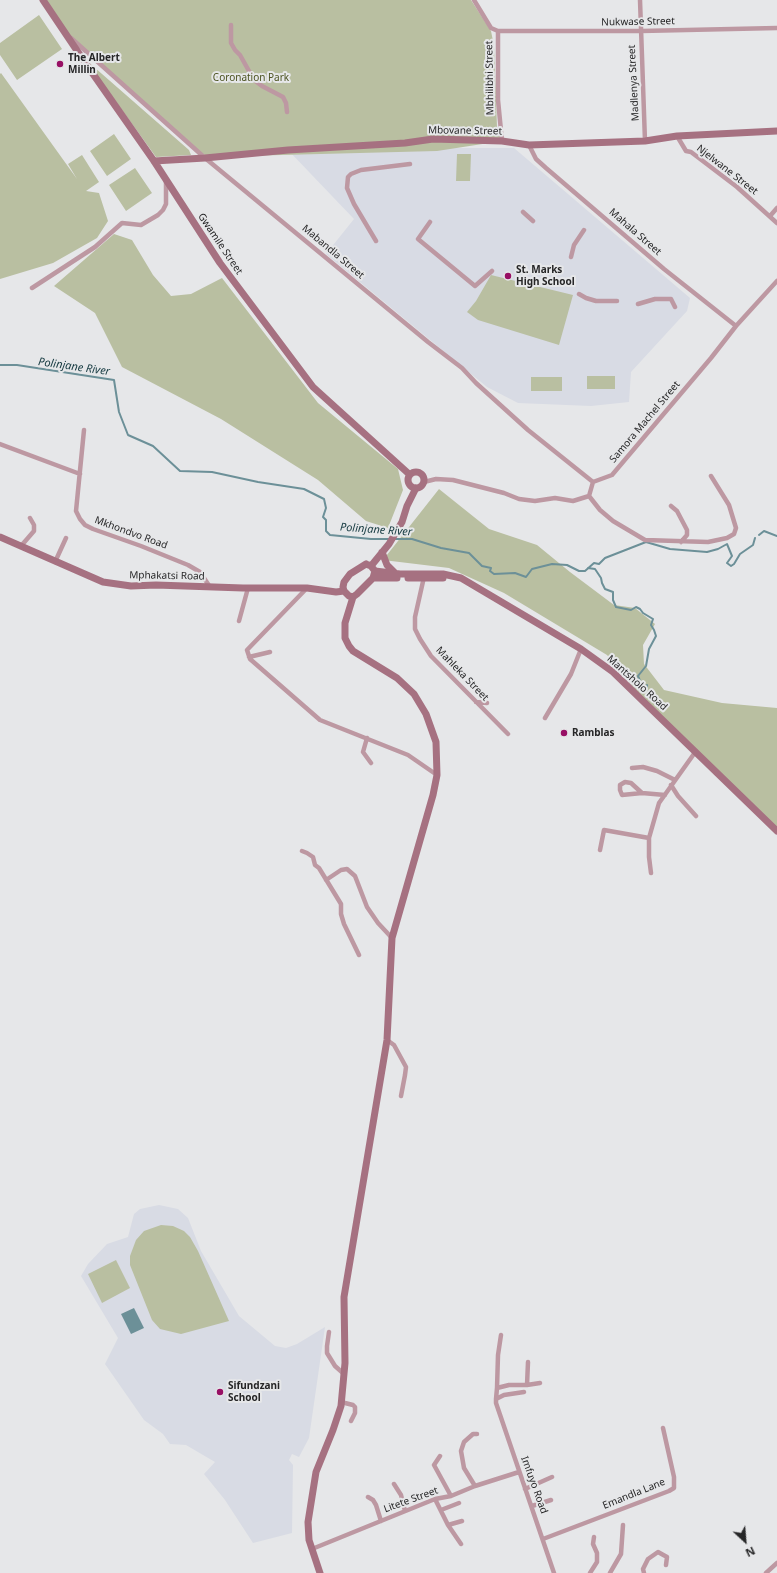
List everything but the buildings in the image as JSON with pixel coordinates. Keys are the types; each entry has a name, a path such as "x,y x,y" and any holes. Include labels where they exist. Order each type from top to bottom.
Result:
{"main road":[{"name":"Gwamile Street","path":"43,0 154,161 220,262 313,387 409,474"},
{"name":"Mbovane Street","path":"154,161 288,150 404,143 433,139 502,141 529,145 645,141 677,136 777,131"},
{"path":"320,1573 309,1540 308,1522 316,1472 333,1430 341,1402 344,1374 344,1297 387,1040 392,938 433,795 437,774 436,742 426,714 414,694 398,678 354,651 349,646 345,638 345,623 353,597 366,587 382,552 391,541 402,522 407,506 416,488 421,486 424,482 424,477 420,472 414,471 409,474 407,482 410,486 416,488"},
{"name":"Mphakatsi Road","path":"0,537 103,582 131,586 156,585 307,588 336,592 344,591"},
{"path":"382,552 387,564 394,574"},
{"path":"353,597 349,596 344,591 343,587 344,582 350,574 366,564 373,572"},
{"name":"Mantsholo Road","path":"373,572 461,578 581,649 613,672 777,831"},
{"name":"Mantsholo Road","path":"373,572 424,576"}],"street":[{"name":"Mbhilibhi Street","path":"474,0 491,28 498,31 498,100 502,141"},
{"name":"Madlenya Street","path":"640,0 645,141"},
{"path":"231,25 231,43 234,50 240,55 254,80 283,97 286,103 287,112"},
{"name":"Nukwase Street","path":"498,31 640,31 777,28"},
{"name":"Mabandla Street","path":"64,32 205,158 428,342 462,368 476,383 528,430 593,482"},
{"name":"Njelwane Street","path":"677,136 686,151 691,152 737,187 770,216"},
{"name":"Mahala Street","path":"529,145 536,159 546,168 664,269 736,326"},
{"path":"376,241 354,204 347,188 348,177 351,174 361,170 410,164"},
{"path":"32,288 95,247 122,223 141,225 158,216 166,204 166,179"},
{"path":"777,208 770,216 777,223"},
{"path":"523,212 533,221"},
{"path":"430,222 418,239 475,286 492,271"},
{"path":"571,256 574,245 584,230"},
{"name":"Samora Machel Street","path":"593,482 612,475 711,358 736,326 777,281"},
{"path":"579,294 586,298 596,300 617,301"},
{"path":"638,304 655,299 672,299 675,307"},
{"name":"Mkhondvo Road","path":"84,430 76,511 80,519 85,525 188,565 200,572 210,587"},
{"path":"0,444 80,474"},
{"path":"589,496 600,510 613,521 645,540 708,542 727,538 734,534 736,528 729,505 711,476"},
{"path":"424,482 436,479 453,480 504,493 519,499 534,501 554,498 573,501 589,496"},
{"path":"589,496 593,482"},
{"path":"671,506 676,510 687,530 687,535 681,542"},
{"path":"21,546 34,530 34,525 30,518"},
{"path":"56,562 66,538"},
{"name":"Mahleka Street","path":"424,576 415,617 415,629 431,656 508,734"},
{"path":"239,621 248,588"},
{"path":"307,588 247,650 249,657 320,720 408,755 437,774"},
{"path":"545,718 571,674 581,649"},
{"path":"249,657 270,652"},
{"path":"476,702 487,703"},
{"path":"367,738 363,752 371,763"},
{"path":"651,873 648,856 649,838 660,803 696,751"},
{"path":"632,768 643,767 675,780"},
{"path":"671,786 681,801 696,816"},
{"path":"642,793 665,795"},
{"path":"600,850 604,830 649,838"},
{"path":"302,851 308,853 312,857 315,865 319,868 341,904 341,914 344,924 359,955"},
{"path":"326,880 341,870 347,869 355,876 367,907 378,923 392,938"},
{"path":"387,1040 394,1044 406,1067 406,1075 401,1096"},
{"path":"329,1332 326,1346 327,1353 335,1366 344,1374"},
{"path":"496,1401 498,1355 501,1335"},
{"path":"527,1385 528,1362"},
{"path":"497,1388 508,1385 540,1383"},
{"path":"496,1401 504,1395 524,1392"},
{"name":"Imfuyo Road","path":"496,1401 554,1573"},
{"path":"341,1402 353,1405 355,1407 355,1413 351,1421"},
{"name":"Emandla Lane","path":"543,1539 674,1488 674,1477 663,1428"},
{"path":"475,1486 464,1468 461,1451 464,1442 473,1434 477,1434"},
{"path":"440,1456 434,1465 451,1496"},
{"name":"Litete Street","path":"312,1549 435,1499 451,1496 475,1486 519,1472"},
{"path":"525,1489 552,1477"},
{"path":"394,1484 399,1492 406,1511"},
{"path":"368,1497 373,1500 376,1505 381,1521"},
{"path":"435,1499 448,1525 461,1544"},
{"path":"532,1506 551,1500"},
{"path":"441,1510 459,1504"},
{"path":"448,1525 462,1521"},
{"path":"610,1573 621,1554 624,1525"},
{"path":"590,1573 597,1562 597,1553 593,1544 594,1537"},
{"path":"644,1573 648,1559 658,1552 667,1557 666,1565"},
{"path":"766,1573 777,1563"}],"shaded area":[{"name":"St. Marks High School","path":"514,148 690,298 687,311 631,372 629,402 591,406 518,403 487,387 326,254 354,219 288,150"},
{"name":"Sifundzani School","path":"159,1205 178,1209 188,1218 201,1251 239,1316 275,1346 286,1348 297,1344 325,1327 309,1438 299,1457 292,1454 289,1460 293,1465 292,1533 253,1543 225,1500 204,1474 215,1462 186,1445 170,1444 163,1434 144,1420 105,1364 118,1338 81,1276 88,1264 107,1244 128,1237 134,1214 140,1209"}],"green space":[{"name":"Coronation Park","path":"43,0 471,0 491,31 494,46 497,127 502,141 437,151 204,157 64,32"},
{"path":"39,15 62,49 17,80 0,55 0,43"},
{"path":"86,60 189,150 191,155 156,157"},
{"path":"1,73 77,179 68,164 82,155 99,182 86,191 99,193 108,221 97,238 53,263 0,279 0,74"},
{"path":"114,134 131,159 107,176 90,151"},
{"path":"457,154 471,154 470,181 456,181"},
{"path":"135,168 152,193 126,211 109,185"},
{"path":"114,234 132,240 153,275 171,296 191,294 222,278 318,403 398,469 403,490 388,528 366,521 318,480 221,419 122,367 95,313 54,286"},
{"path":"491,275 573,295 559,345 478,320 467,312 476,301"},
{"path":"587,376 615,376 615,389 587,389"},
{"path":"531,377 562,377 562,391 531,391"},
{"path":"439,489 489,529 537,545 614,605 635,608 655,624 643,645 644,664 664,690 722,703 777,708 777,831 651,709 607,655 504,593 449,568 383,560"},
{"path":"161,1225 173,1226 184,1231 190,1237 198,1251 229,1321 181,1334 160,1329 152,1320 130,1265 130,1256 136,1240 144,1231"},
{"path":"116,1260 130,1288 102,1303 88,1274"}],"water":[{"path":"134,1308 144,1328 131,1334 121,1314"}],"waterway":[{"name":"Polinjane River","path":"0,365 17,365 114,380 119,412 128,435 153,446 180,471 212,472 258,482 304,489 324,499 326,508 323,517 326,520 326,531 330,535 371,539 390,539"},
{"name":"Polinjane River","path":"759,535 764,531 777,536"},
{"name":"Polinjane River","path":"394,539 412,539 441,548 469,553 482,566 491,568 490,571 494,574 515,573 526,577 532,569 552,564 567,565 579,571 585,571 594,563 599,564 605,558 646,542 670,549 707,552 718,549 727,544 732,556 727,563 731,566 740,554 753,545 755,538"},
{"path":"588,568 595,569 601,578 605,589 613,592 613,600 616,607 631,610 636,607 653,619 651,625 656,636 649,649 646,666 638,676 643,688 647,685 646,688"}],"place":[{"name":"The Albert Millin","path":"60,64"},
{"name":"St. Marks High School","path":"508,276"},
{"name":"Ramblas","path":"564,733"},
{"name":"Sifundzani School","path":"220,1392"}]}
